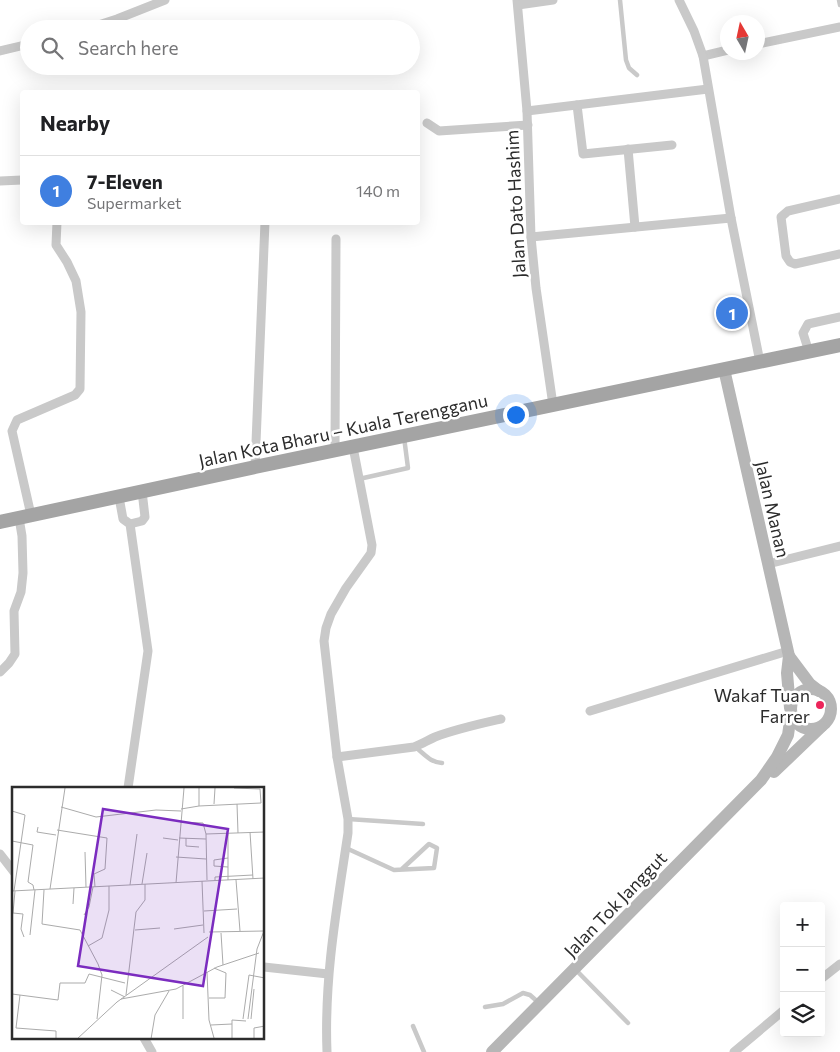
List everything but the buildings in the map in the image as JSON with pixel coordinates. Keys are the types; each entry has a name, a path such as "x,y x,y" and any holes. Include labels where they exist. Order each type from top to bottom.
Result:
{"main road":[{"name":"Jalan Kota Bharu – Kuala Terengganu","path":"0,522 840,345"},
{"name":"Jalan Manan","path":"724,369 789,654 787,673 790,711"},
{"name":"Jalan Manan","path":"789,654 810,684 822,693"},
{"path":"822,693 831,706 831,720 817,729 804,729 798,726 790,711 791,702 800,692 806,689 840,695"},
{"name":"Jalan Tok Janggut","path":"492,1052 761,780 777,757 788,735 790,711"},
{"name":"Jalan Tok Janggut","path":"761,780 775,770 831,720"}],"street":[{"path":"114,20 155,2 165,0"},
{"path":"517,3 553,0"},
{"path":"679,0 694,31 703,56 760,362"},
{"name":"Jalan Dato Hashim","path":"517,3 528,126 531,237 536,288 553,405"},
{"path":"765,42 840,26"},
{"path":"0,51 20,46"},
{"path":"703,56 720,52"},
{"path":"527,111 708,88"},
{"path":"577,104 583,154 672,145"},
{"path":"427,123 439,131 528,126"},
{"path":"628,149 635,227"},
{"path":"0,181 20,180"},
{"path":"840,199 788,212 781,217 786,256 790,262 795,264 840,254"},
{"path":"531,237 732,218"},
{"path":"0,672 15,654 14,611 22,592 23,572 22,536 25,516 12,432 17,420 75,396 80,389 81,312 76,281 56,245 57,225"},
{"path":"254,467 265,225"},
{"path":"336,239 336,450"},
{"path":"808,352 803,333 808,324 840,317"},
{"path":"327,1052 328,974 346,848 348,819 337,757 324,642 331,614 346,588 371,553 372,545 353,447"},
{"path":"130,524 142,521 145,517 142,491"},
{"path":"118,496 123,519 130,524 148,651 128,787"},
{"path":"768,564 840,546"},
{"path":"590,711 789,654"},
{"path":"337,757 414,747 424,744 433,738 501,719"},
{"path":"0,854 12,869"},
{"path":"825,975 840,964"},
{"path":"265,967 328,974"},
{"path":"734,1052 780,1013"},
{"path":"145,1040 152,1052"}],"lane":[{"path":"620,0 626,60 629,68 637,76"},
{"path":"839,0 840,5"},
{"path":"359,479 408,468 404,436"},
{"path":"414,747 428,759 442,763"},
{"path":"348,819 423,824"},
{"path":"346,848 394,870 434,868 437,848 429,844 402,869"},
{"path":"576,969 628,1024"},
{"path":"486,1007 503,1004 523,993 530,994 540,1004"},
{"path":"413,1026 424,1052"}],"place":[{"name":"7-Eleven","path":"732,313"},
{"name":"Wakaf Tuan Farrer","path":"820,705"}]}
